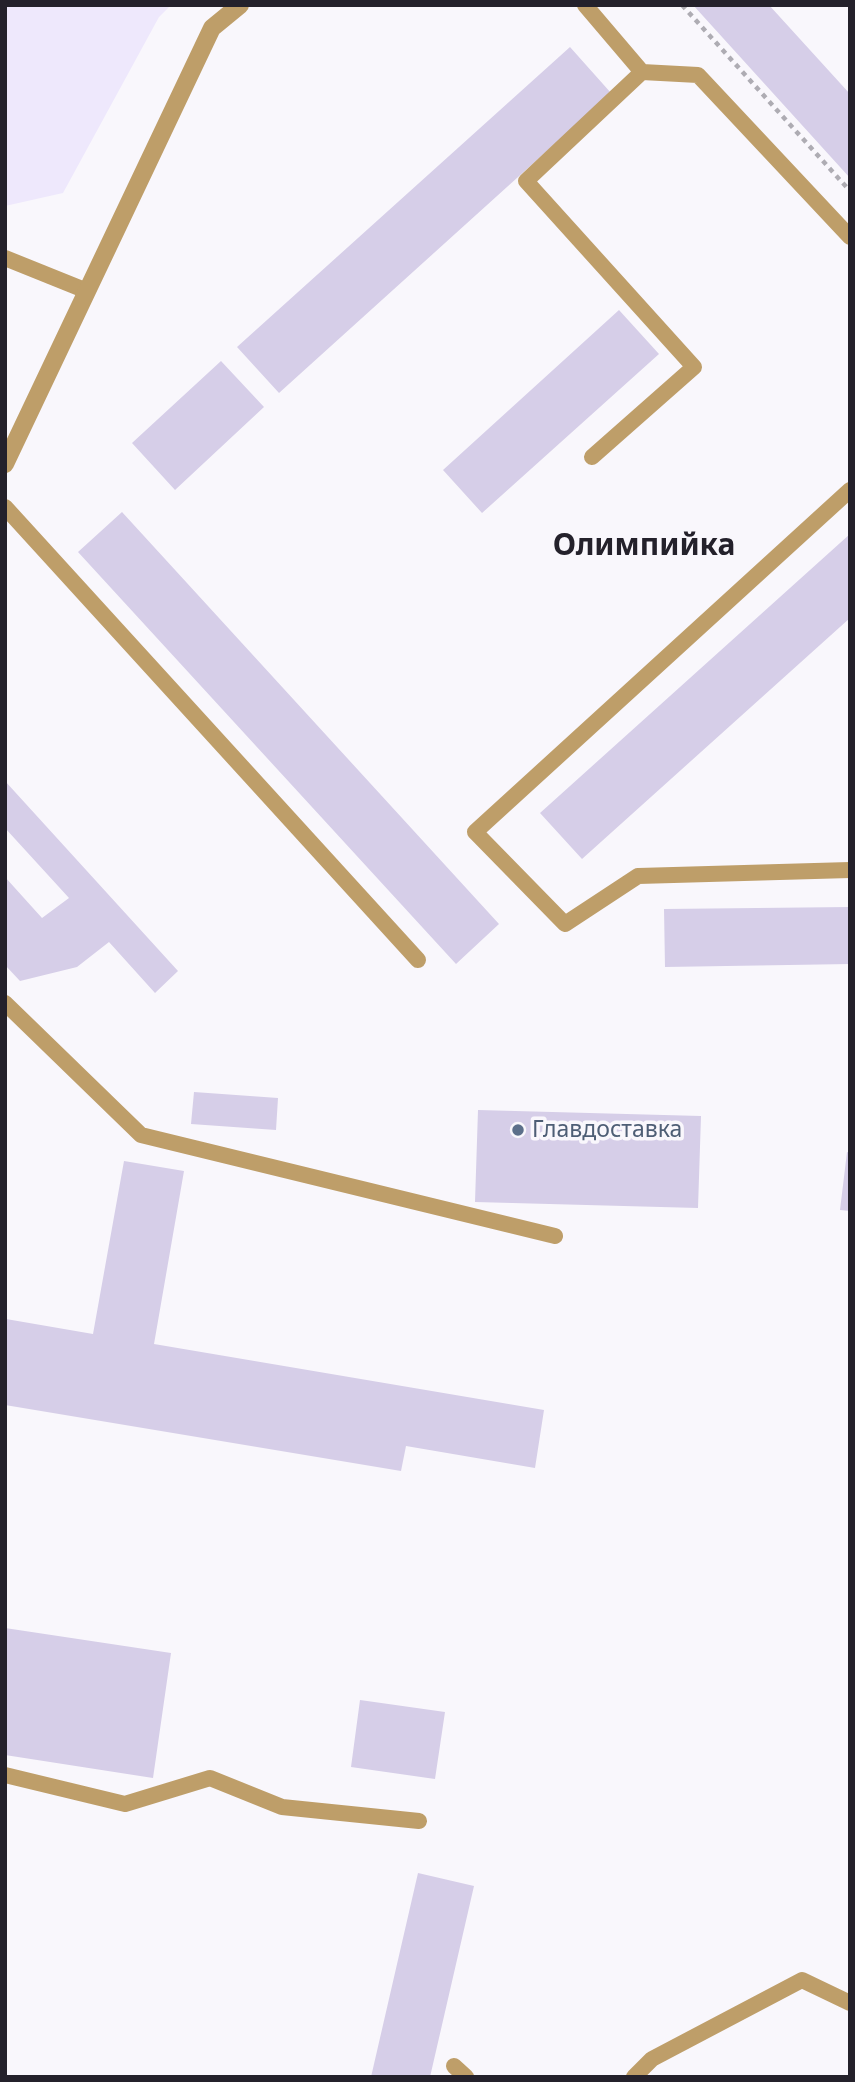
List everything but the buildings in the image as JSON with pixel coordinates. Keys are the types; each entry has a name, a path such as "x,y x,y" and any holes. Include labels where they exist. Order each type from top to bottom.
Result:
{"street":[{"path":"5,464 212,28 240,5"}],"lane":[{"path":"585,5 642,72"},
{"path":"592,457 694,367 526,181 642,72 698,75 850,237"},
{"path":"5,258 87,291"},
{"path":"850,490 475,832 565,924 638,876 850,870"},
{"path":"5,507 418,960"},
{"path":"5,1003 141,1135 555,1236"},
{"path":"5,1775 125,1804 209,1778 282,1807 419,1821"},
{"path":"634,2077 652,2059 802,1980 850,2003"}],"path":[{"path":"682,5 850,191"}],"shaded area":[{"path":"5,5 171,5 159,17 63,193 5,206"}],"place":[{"name":"Главдоставка","path":"518,1130"}],"district":[{"name":"Олимпийка","path":"644,546"}]}
